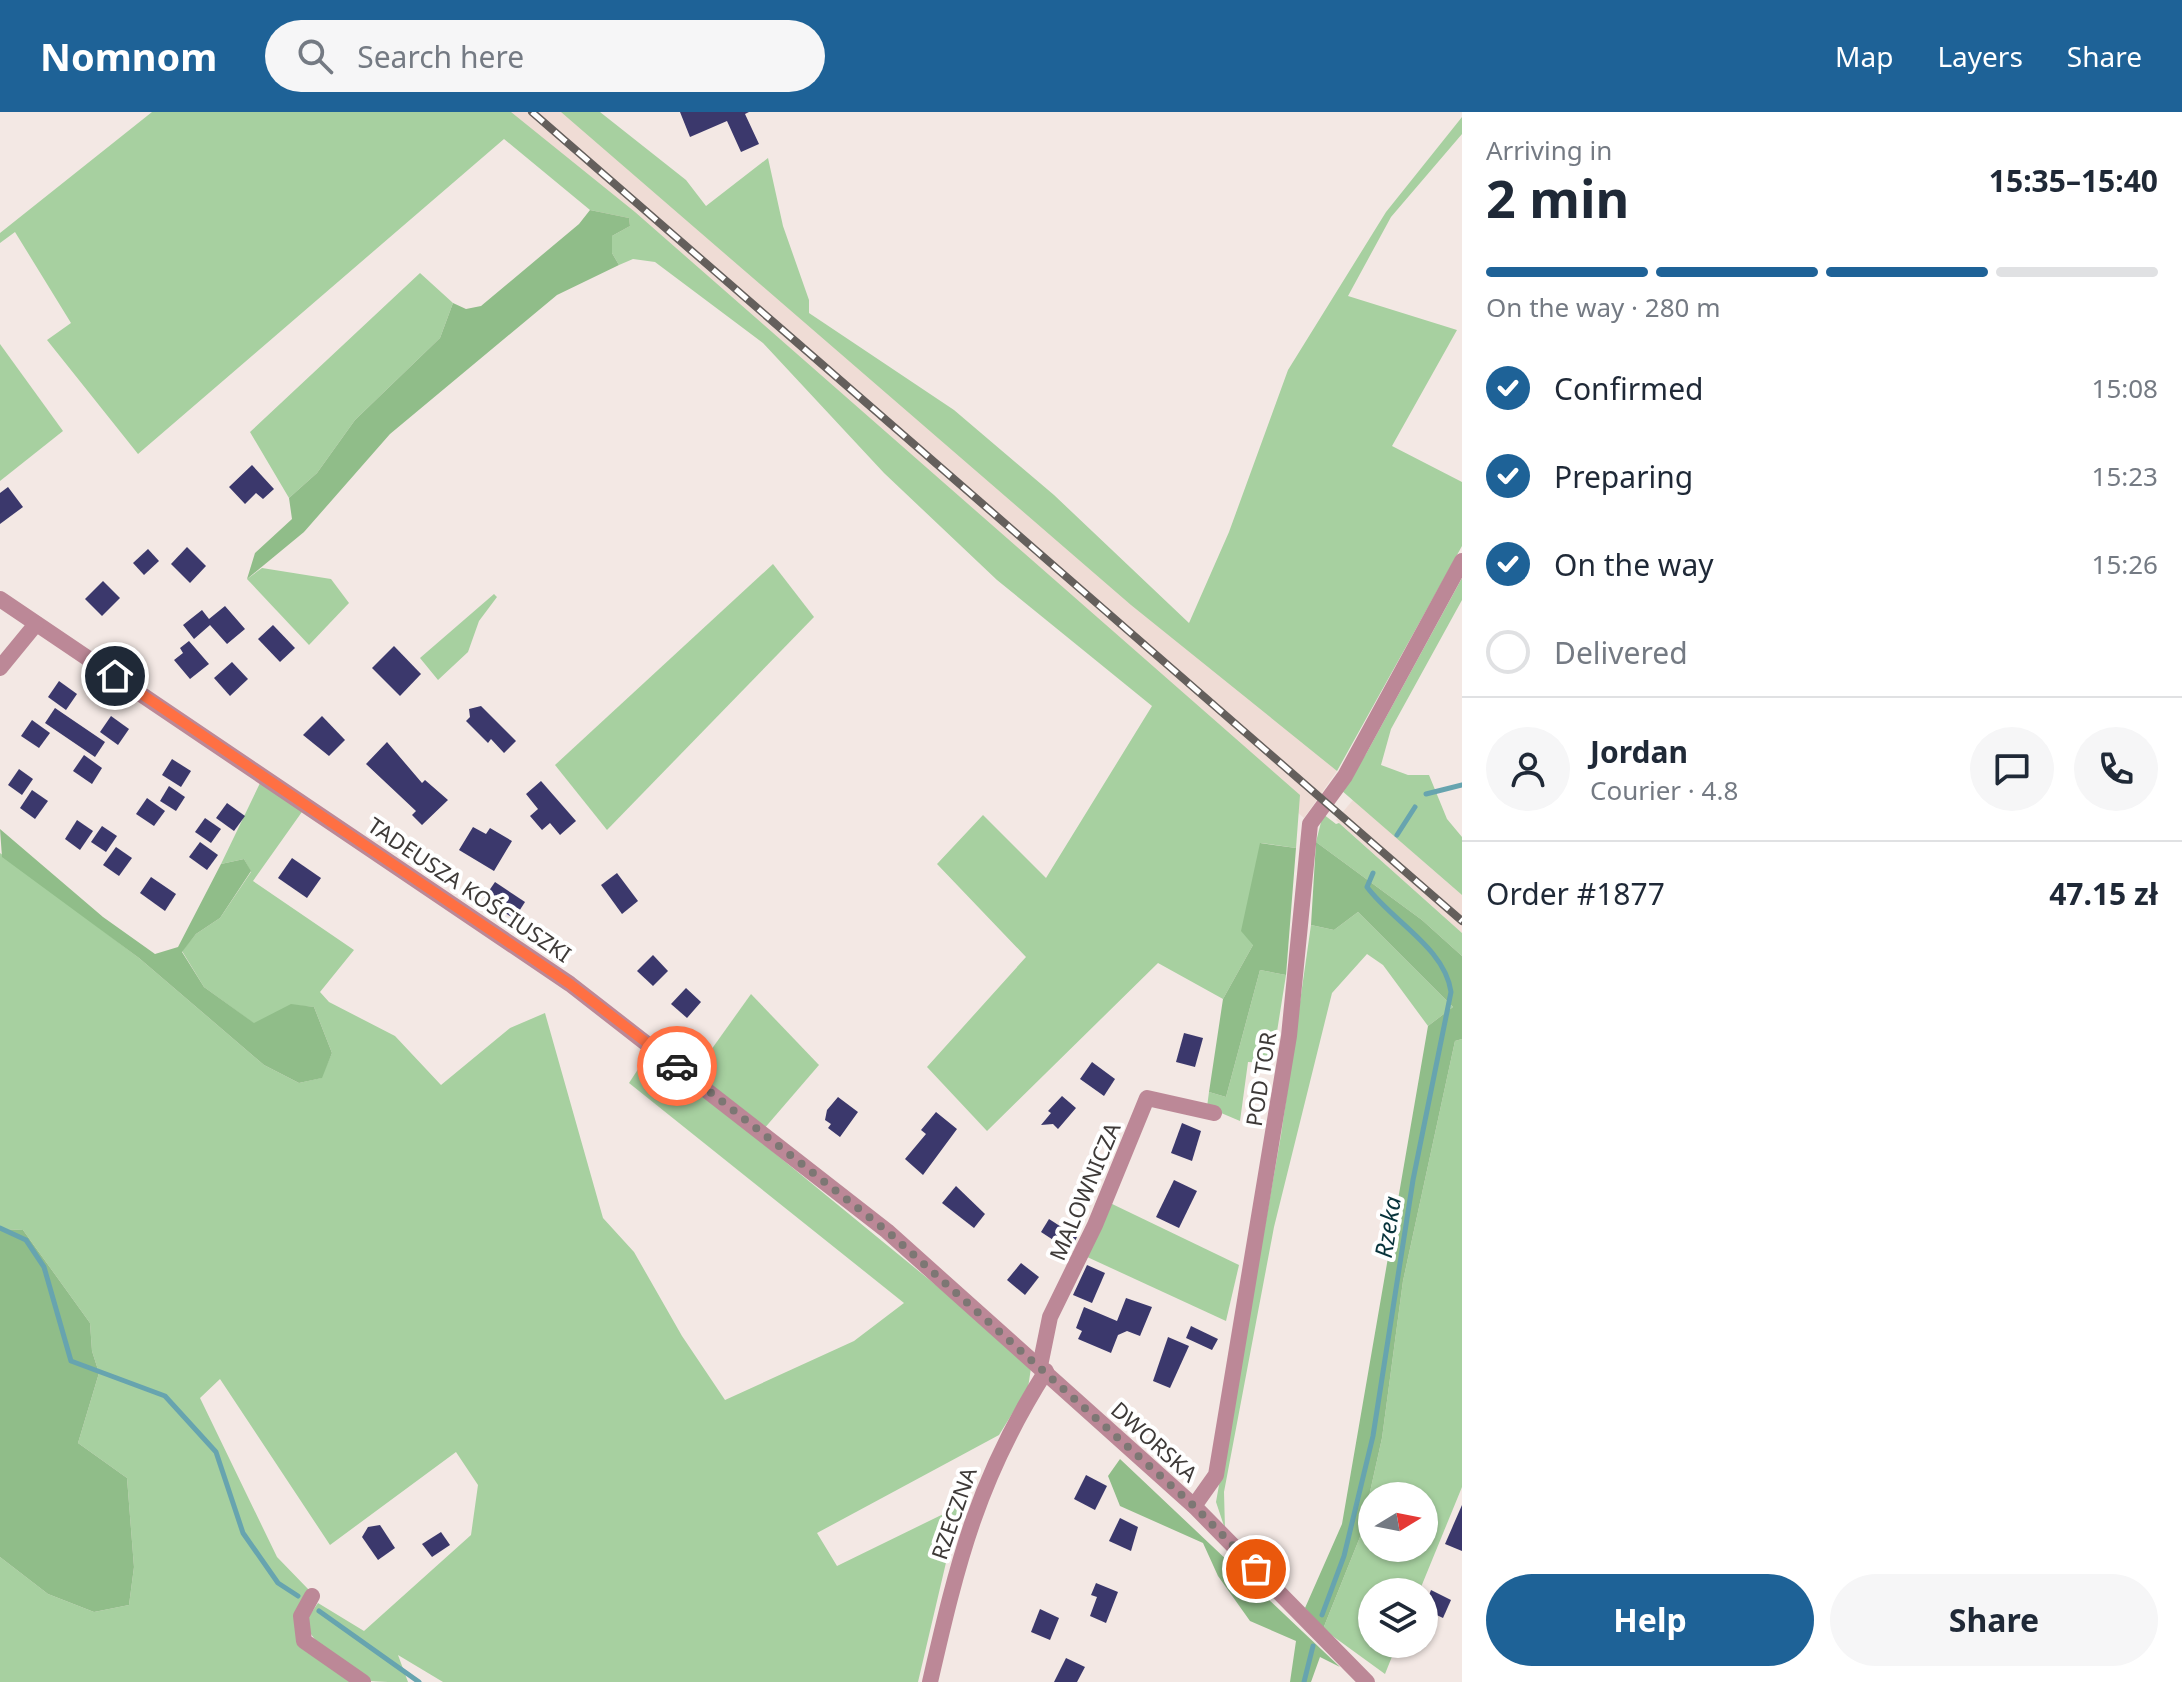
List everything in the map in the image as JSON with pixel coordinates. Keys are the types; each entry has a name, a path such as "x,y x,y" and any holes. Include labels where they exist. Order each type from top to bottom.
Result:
{"street":[{"name":"POD TOR","path":"1194,1506 1216,1475 1289,1036 1310,824 1345,776 1462,561"},
{"name":"TADEUSZA KOŚCIUSZKI","path":"0,599 570,984 887,1231 1043,1368"},
{"path":"0,668 36,624"},
{"name":"MALOWNICZA","path":"1043,1368 1050,1317 1095,1225 1147,1098 1214,1113"},
{"name":"DWORSKA","path":"1043,1368 1194,1506 1367,1682"},
{"name":"RZECZNA","path":"930,1682 958,1560 984,1482 1043,1368"},
{"path":"312,1596 301,1616 304,1641 363,1682"}],"shaded area":[{"path":"472,112 581,112 675,200 1337,771 1304,818 763,343"},
{"path":"1353,800 1462,895 1462,933 1336,820"}],"green space":[{"path":"152,112 511,112 635,212 1300,795 1296,848 1261,843 1253,945 1223,999 1158,963 987,1131 927,1067 1026,957 937,864 983,815 1046,878 1152,706 997,580 884,473 763,343 655,262 633,259 619,265 612,253 612,236 630,226 629,218 590,210 504,139 138,454 47,340 71,323 15,232 0,243 0,233"},
{"path":"561,112 600,112 686,180 706,206 768,158 783,226 809,300 809,313 954,410 1054,495 1189,623 1229,532 1288,370 1386,212 1462,117 1462,134 1391,217 1348,296 1457,330 1392,446 1462,482 1462,546 1337,771 1131,605"},
{"path":"590,210 629,218 630,226 612,236 612,253 619,265 557,295 390,434 304,532 247,579 255,553 292,519 289,498 317,473 355,420 440,338 453,303 466,309 481,306 579,224"},
{"path":"420,273 453,303 440,338 355,420 317,473 289,498 250,432"},
{"path":"0,344 63,431 0,481"},
{"path":"773,564 814,617 607,830 555,765"},
{"path":"262,568 331,579 349,603 309,645 247,579"},
{"path":"1462,578 1462,600 1391,729 1381,765 1408,775 1429,775 1447,819 1462,837 1462,895 1341,790 1366,754"},
{"path":"494,594 497,597 479,621 468,652 438,680 420,658"},
{"path":"261,781 304,809 253,881 354,950 320,992 329,1002 395,1036 441,1085 510,1028 545,1013 603,1218 634,1252 682,1336 725,1400 854,1341 904,1303 629,1083 650,1051 1020,1354 1031,1368 1028,1388 999,1435 817,1533 837,1566 970,1501 948,1554 918,1682 443,1682 398,1655 408,1682 369,1681 331,1656 305,1622 318,1603 364,1631 471,1535 478,1485 456,1452 330,1545 220,1379 200,1398 277,1557 309,1590 295,1621 298,1641 355,1682 0,1682 0,1557 48,1594 94,1612 129,1605 134,1567 127,1478 78,1443 99,1373 92,1351 90,1323 23,1230 0,1229 0,853 139,958 264,1065 299,1083 321,1078 332,1053 314,1007 291,1005 256,1025 204,987 182,951 196,934 220,918 251,872 244,859 221,864"},
{"path":"1323,814 1339,823 1462,933 1462,956 1422,920 1316,842"},
{"path":"0,829 103,917 155,954 178,947 221,864 244,859 251,871 220,918 196,934 182,952 204,987 254,1023 291,1004 314,1007 332,1053 322,1078 299,1083 264,1065 139,958 2,857"},
{"path":"1316,842 1422,920 1462,956 1462,1039 1455,1041 1403,1281 1382,1438 1372,1482 1358,1482 1358,1542 1323,1629 1305,1608 1342,1524 1428,1026 1453,1007 1358,912 1334,930 1311,925"},
{"path":"1260,843 1296,848 1286,975 1260,970 1226,1097 1209,1092 1223,999 1253,945 1241,931"},
{"path":"1358,912 1453,1007 1428,1026 1383,965 1367,954 1332,993 1274,1227 1224,1492 1225,1529 1216,1502 1281,1135 1311,925 1334,930"},
{"path":"1260,970 1286,975 1272,1063 1248,1062 1240,1121 1207,1107 1209,1092 1226,1097"},
{"path":"751,994 819,1065 763,1130 691,1078"},
{"path":"1462,1039 1462,1487 1438,1546 1438,1482 1372,1482 1382,1438 1403,1281 1455,1041"},
{"path":"1108,1202 1239,1265 1226,1321 1085,1256"},
{"path":"0,1229 23,1230 90,1323 92,1351 99,1373 78,1443 127,1478 134,1567 129,1605 94,1612 48,1594 0,1557"},
{"path":"1120,1459 1340,1667 1320,1657 1311,1682 1290,1682 1296,1641 1250,1621 1218,1576 1203,1543 1120,1506 1108,1476"},
{"path":"1358,1542 1358,1562 1431,1562 1425,1578 1358,1578 1358,1654 1323,1629"},
{"path":"1363,1658 1391,1658 1385,1674"}],"building":[{"path":"680,112 749,112 745,114 759,144 741,152 727,121 690,137"},
{"path":"252,465 274,489 263,499 256,493 245,504 229,487"},
{"path":"8,487 23,507 0,524 0,493"},
{"path":"187,547 206,566 190,583 171,564"},
{"path":"148,549 159,561 144,575 133,563"},
{"path":"103,581 120,598 102,616 85,599"},
{"path":"225,606 245,629 227,644 210,625 194,639 183,625 202,610 209,619"},
{"path":"273,625 295,648 280,662 258,639"},
{"path":"189,641 209,664 190,679 174,660 183,653 180,648"},
{"path":"394,646 421,674 400,696 372,668"},
{"path":"232,662 248,679 230,696 214,678"},
{"path":"59,681 77,694 66,710 48,697"},
{"path":"481,706 516,741 504,753 491,739 488,743 466,721 470,717 469,709"},
{"path":"55,708 105,742 95,757 45,723"},
{"path":"111,716 129,729 118,745 100,732"},
{"path":"322,716 345,740 329,756 303,735"},
{"path":"32,720 50,733 39,748 21,736"},
{"path":"387,742 422,783 425,780 448,800 422,825 412,815 416,811 366,764"},
{"path":"84,755 102,768 92,784 73,771"},
{"path":"172,759 191,771 181,787 162,775"},
{"path":"19,769 33,779 22,795 8,785"},
{"path":"541,781 576,821 560,835 550,823 542,830 530,816 538,809 526,794"},
{"path":"169,786 185,797 176,811 160,801"},
{"path":"32,790 48,801 35,819 20,808"},
{"path":"147,798 165,811 154,826 136,814"},
{"path":"227,803 245,816 234,831 216,818"},
{"path":"205,818 221,829 211,843 195,832"},
{"path":"77,820 93,831 80,850 65,839"},
{"path":"102,826 117,836 106,852 91,842"},
{"path":"473,827 486,834 490,828 512,841 494,871 459,850"},
{"path":"200,842 218,855 207,870 189,857"},
{"path":"116,847 132,858 119,876 103,865"},
{"path":"292,858 321,878 307,898 278,878"},
{"path":"617,873 638,901 622,914 601,885"},
{"path":"151,877 176,894 165,911 140,893"},
{"path":"495,882 525,902 514,919 484,898"},
{"path":"653,955 668,971 653,986 637,971"},
{"path":"686,988 701,1002 687,1018 671,1004"},
{"path":"1184,1033 1203,1038 1195,1067 1176,1062"},
{"path":"1092,1062 1115,1079 1104,1096 1080,1079"},
{"path":"1062,1096 1076,1108 1058,1129 1053,1124 1041,1125 1051,1113 1048,1111"},
{"path":"838,1097 858,1112 840,1137 828,1128 831,1124 825,1120 827,1110"},
{"path":"936,1112 957,1129 923,1175 905,1159 926,1134 921,1130"},
{"path":"1182,1123 1201,1131 1192,1161 1171,1153"},
{"path":"1174,1180 1197,1191 1179,1228 1156,1217"},
{"path":"956,1186 985,1214 974,1228 942,1203"},
{"path":"1049,1219 1077,1237 1070,1251 1041,1232"},
{"path":"1021,1263 1039,1277 1025,1295 1007,1280"},
{"path":"1087,1265 1105,1273 1092,1303 1073,1295"},
{"path":"1126,1298 1152,1307 1140,1336 1127,1331 1118,1335 1111,1353 1078,1339 1082,1331 1076,1328 1084,1307 1117,1321"},
{"path":"1191,1326 1218,1339 1212,1350 1186,1338"},
{"path":"1168,1337 1189,1346 1170,1388 1153,1381"},
{"path":"1086,1475 1107,1486 1095,1510 1074,1499"},
{"path":"1462,1505 1462,1551 1445,1544"},
{"path":"1120,1518 1138,1527 1131,1551 1109,1541"},
{"path":"380,1525 395,1548 378,1560 362,1537 368,1527"},
{"path":"441,1532 450,1545 432,1557 422,1544"},
{"path":"1096,1583 1118,1592 1106,1623 1090,1616 1097,1597 1091,1595"},
{"path":"1438,1594 1451,1600 1443,1618 1438,1616"},
{"path":"1040,1609 1059,1618 1050,1640 1031,1632"},
{"path":"1066,1658 1085,1667 1077,1682 1054,1682"}],"waterway":[{"name":"Rzeka","path":"1426,794 1462,785"},
{"name":"Rzeka","path":"1397,835 1415,807"},
{"name":"Rzeka","path":"1322,1615 1344,1556 1373,1436 1413,1180 1451,992 1447,976 1428,948 1367,887 1373,873"},
{"path":"0,1228 26,1240 44,1267 71,1361 165,1396 216,1452 243,1533 278,1583 298,1596"},
{"path":"319,1611 419,1682"},
{"name":"Rzeka","path":"1304,1682 1313,1646"}],"railway":[{"path":"532,112 1462,921"}],"way so far":[{"path":"677,1066 887,1231 1194,1506 1256,1569"}],"route":[{"path":"115,676 570,984 677,1066"}]}
